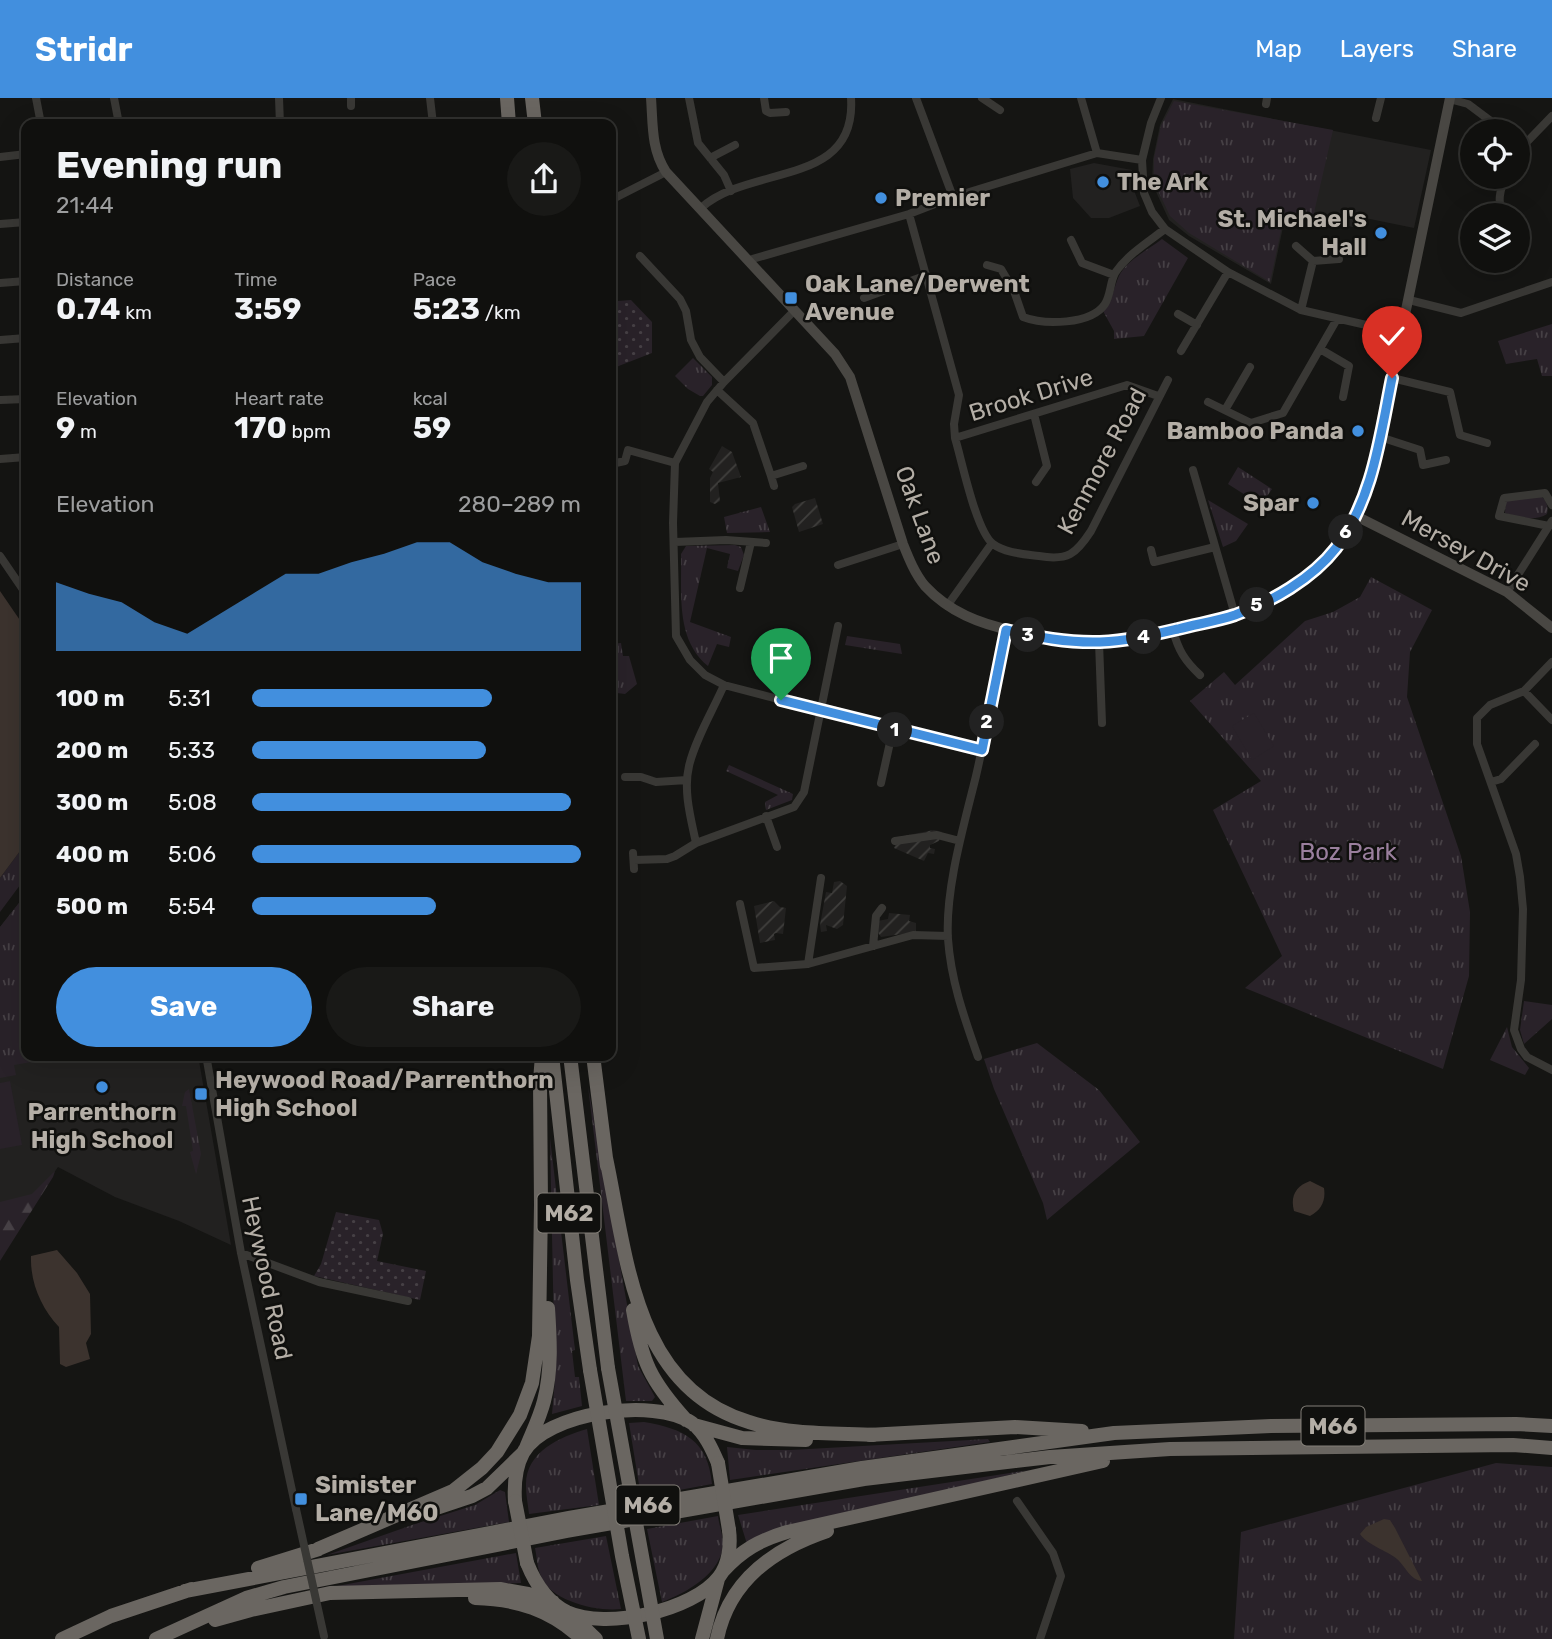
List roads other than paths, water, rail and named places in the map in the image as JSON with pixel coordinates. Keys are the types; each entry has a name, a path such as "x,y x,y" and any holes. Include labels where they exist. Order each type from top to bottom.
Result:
{"highway":[{"path":"507,98 509,119"},
{"path":"532,98 534,119"},
{"path":"318,1549 453,1490 482,1468 509,1435 527,1400 539,1336 542,1061"},
{"name":"M62","path":"553,1061 577,1280 590,1370 639,1639"},
{"name":"M62","path":"571,1061 608,1368 657,1639"},
{"path":"594,1061 606,1158 642,1357 655,1383 713,1450 718,1464 730,1549 702,1639"},
{"path":"606,1158 632,1281 645,1324 664,1361 679,1379 708,1404 749,1423 795,1431 875,1435"},
{"path":"541,1205 550,1351 543,1404 515,1477 515,1501 527,1563 533,1578 553,1602"},
{"path":"62,1639 111,1616 471,1496 487,1488 545,1433 577,1418 641,1409 662,1411 742,1438 779,1440 875,1435"},
{"name":"M66","path":"185,1591 556,1520 862,1468 1114,1433 1271,1426 1552,1426"},
{"name":"M66","path":"875,1435 1015,1427 1114,1433"},
{"name":"M66","path":"160,1637 246,1598 285,1587 398,1563 864,1479 1050,1457 1170,1449 1500,1446 1552,1448"},
{"path":"568,1612 605,1619 660,1610 687,1600 721,1574 745,1550 766,1538 908,1503 1170,1449"},
{"path":"717,1639 723,1618 740,1588 764,1562 780,1550 908,1503"},
{"path":"160,1637 251,1609 330,1594 500,1589 553,1602 568,1612 596,1639"},
{"path":"375,1592 517,1602 557,1619 582,1639"}],"street":[{"path":"36,98 40,119"},
{"path":"114,98 118,119"},
{"path":"279,98 280,119"},
{"path":"430,98 432,119"},
{"path":"616,197 666,172 654,149 651,98"},
{"path":"689,98 698,143 724,175 731,191"},
{"path":"764,98 765,111 786,112"},
{"path":"701,208 715,197 809,165 832,154 849,128 851,98"},
{"path":"916,98 953,197"},
{"path":"982,98 1000,110"},
{"path":"1081,98 1097,153"},
{"path":"1161,98 1151,123 1142,160 1144,193 1152,212 1165,229 1228,272 1301,310 1401,333"},
{"path":"1376,118 1381,98"},
{"path":"1450,99 1468,104 1488,119"},
{"name":"Oak Lane","path":"666,172 835,354 850,377 903,544 911,565 925,586 947,606 975,621 1006,630 1048,640 1099,642 1136,639 1235,615 1273,597 1310,575 1336,548 1356,516 1367,493 1380,437 1450,99"},
{"path":"1530,135 1552,116"},
{"path":"710,158 735,145"},
{"path":"749,260 909,214 953,197 1097,153 1142,160"},
{"path":"0,157 21,155"},
{"path":"909,214 960,395 954,424 955,438 982,528 992,543 947,606"},
{"path":"0,224 21,222"},
{"path":"1023,317 1071,321 1100,312 1110,295 1114,275 1135,252 1165,229"},
{"path":"1071,240 1082,263 1114,275"},
{"path":"1296,246 1312,261 1339,259"},
{"path":"640,256 680,299 686,311 691,340 700,358 724,382"},
{"path":"1301,310 1312,261"},
{"path":"987,265 1002,265 1023,317"},
{"path":"1181,351 1228,272"},
{"path":"863,298 927,275"},
{"path":"0,283 21,281"},
{"path":"1409,300 1461,313 1552,282"},
{"path":"794,310 717,390 691,430 676,463 673,523 676,636 690,660 705,675 724,685 982,750"},
{"path":"1178,314 1197,325"},
{"path":"1015,326 1023,317"},
{"path":"1208,402 1251,424 1283,413 1337,319"},
{"path":"0,340 21,338"},
{"path":"1320,349 1349,366 1343,397"},
{"path":"1225,410 1250,367"},
{"path":"1392,378 1450,392 1460,435 1487,443"},
{"name":"Kenmore Road","path":"992,543 1008,551 1046,558 1063,558 1079,550 1168,380"},
{"name":"Brook Drive","path":"955,438 1127,385 1158,396"},
{"path":"717,390 753,423 774,486"},
{"path":"0,400 21,399"},
{"path":"1034,414 1047,466 1036,482"},
{"path":"1380,437 1420,450 1423,465 1446,460"},
{"path":"616,463 625,461 628,450 676,463"},
{"path":"0,458 21,457"},
{"path":"771,476 803,466"},
{"path":"1193,470 1235,615"},
{"path":"1507,592 1550,524 1499,516 1504,498 1545,493 1552,505"},
{"name":"Mersey Drive","path":"1356,516 1507,592 1552,628"},
{"path":"740,588 751,541"},
{"path":"675,542 766,543"},
{"path":"838,565 903,544"},
{"path":"1151,550 1154,562 1215,547"},
{"path":"0,556 21,587"},
{"path":"634,861 667,859 696,842 794,807 804,792 838,626"},
{"path":"978,1057 953,982 948,936 951,895 960,841 982,750 1006,630"},
{"path":"1173,630 1178,650 1200,675"},
{"path":"1099,642 1102,723"},
{"path":"1552,662 1524,691 1490,705 1477,718 1476,744 1516,854 1520,877 1523,909 1521,980 1514,1030 1527,1057 1552,1070"},
{"path":"696,842 689,811 689,765 724,685"},
{"path":"1524,691 1552,720"},
{"path":"881,783 893,729"},
{"path":"1491,782 1501,779 1535,744"},
{"path":"625,776 656,782 687,780"},
{"path":"766,816 777,847"},
{"path":"895,841 937,835 960,841"},
{"path":"808,964 821,878"},
{"path":"740,904 754,968 808,964 914,935 948,936"},
{"path":"873,946 876,916 882,908"},
{"name":"Heywood Road","path":"207,1061 240,1253 324,1638"},
{"path":"240,1253 319,1282 408,1301"},
{"path":"1017,1501 1054,1553 1061,1576 1040,1639"}],"place":[{"name":"The Ark","path":"1103,182"},
{"name":"Premier","path":"881,198"},
{"name":"St. Michael's Hall","path":"1381,233"},
{"name":"Oak Lane/Derwent Avenue","path":"791,298"},
{"name":"Bamboo Panda","path":"1358,431"},
{"name":"Spar","path":"1313,503"},
{"name":"Parrenthorn High School","path":"102,1087"},
{"name":"Heywood Road/Parrenthorn High School","path":"201,1094"},
{"name":"Simister Lane/M60","path":"301,1499"}],"park label":[{"name":"Boz Park","path":"1348,852"}]}
